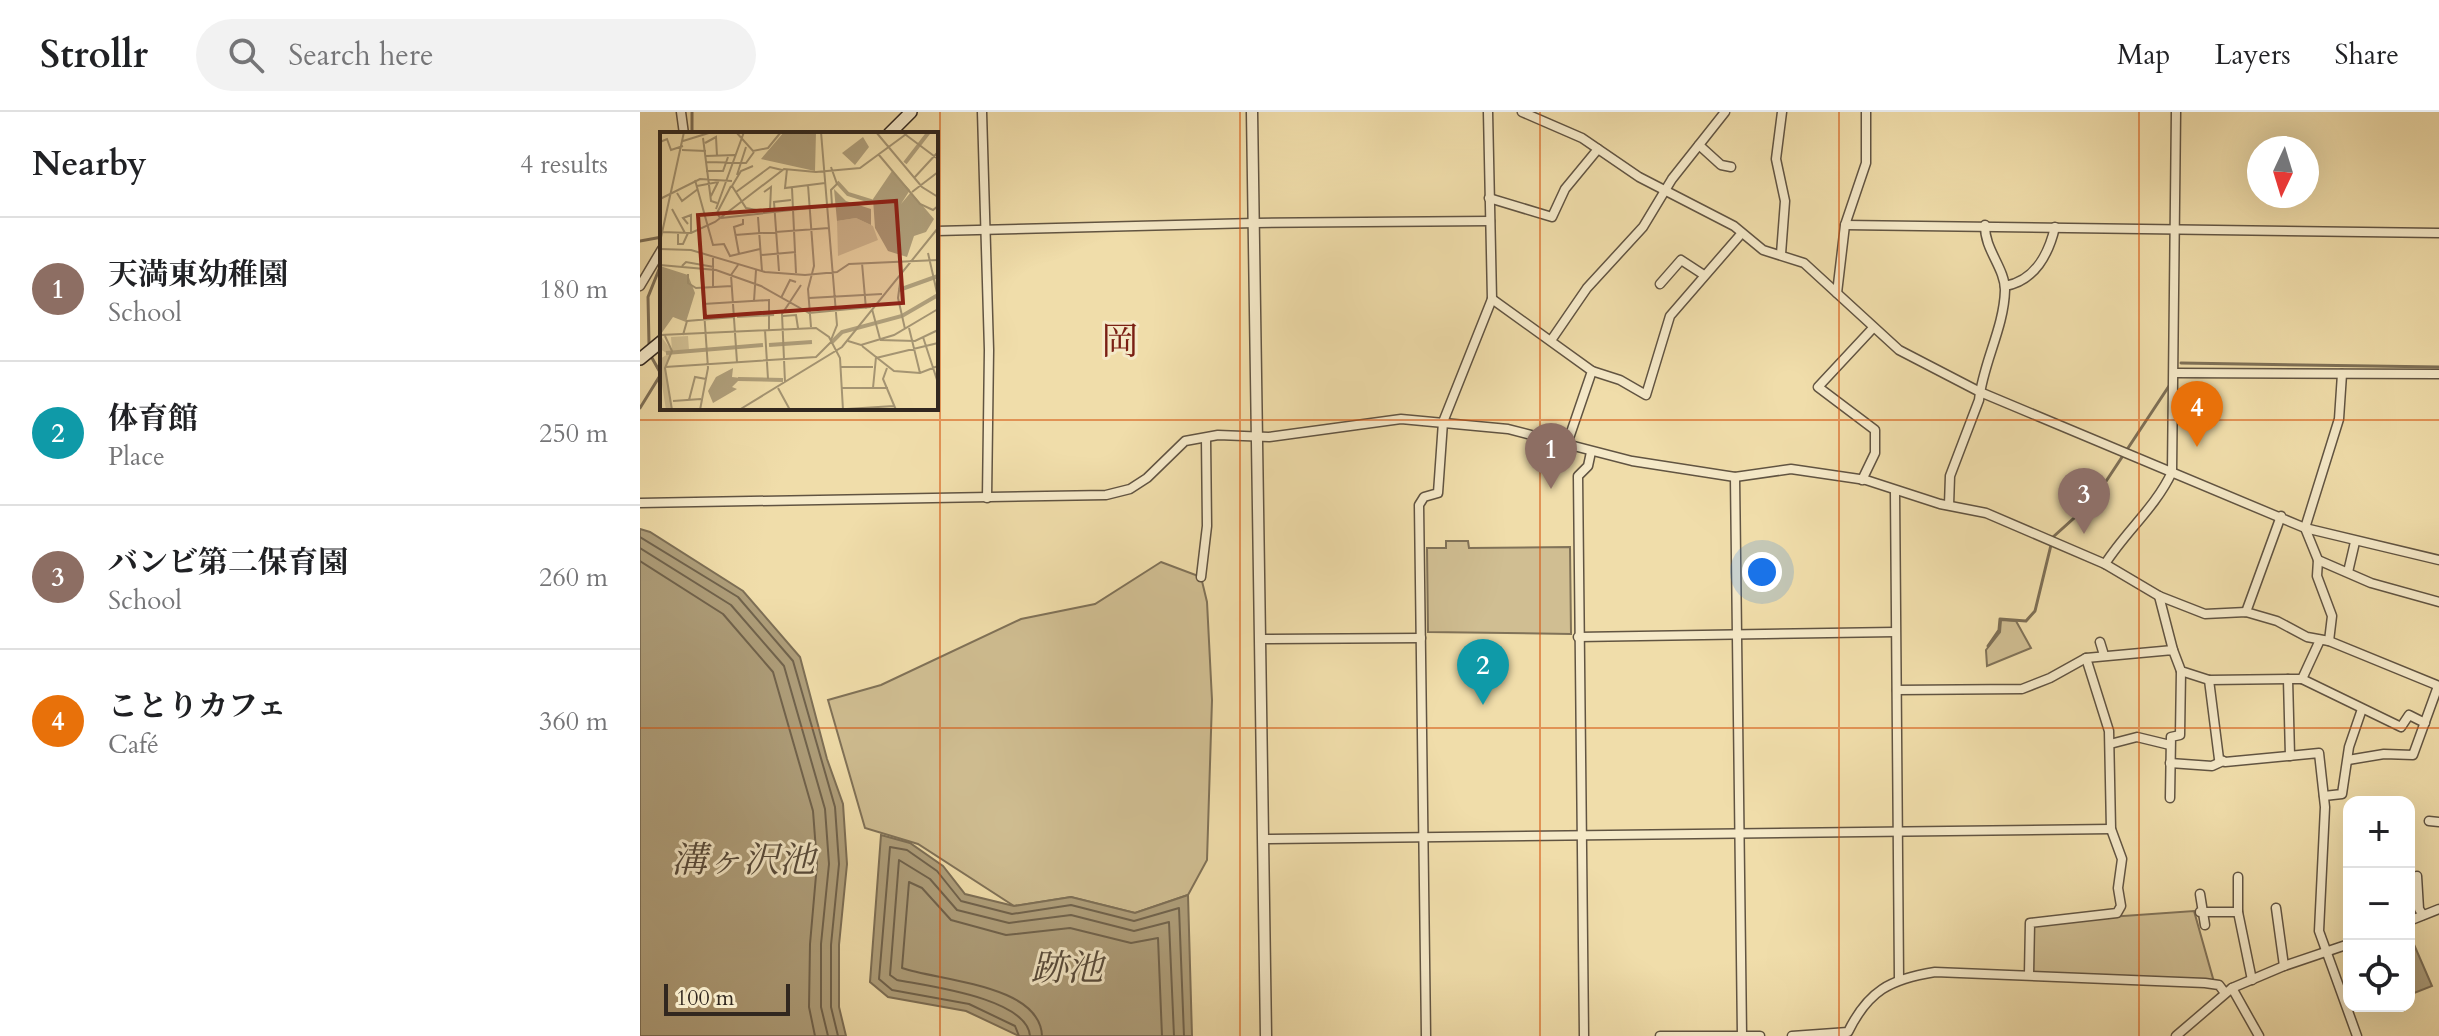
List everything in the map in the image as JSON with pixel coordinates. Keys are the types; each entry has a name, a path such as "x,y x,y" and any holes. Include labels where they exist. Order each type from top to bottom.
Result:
{"main road":[{"path":"891,132 911,112"},
{"path":"640,356 660,342"}],"street":[{"path":"681,112 684,132"},
{"path":"982,112 989,350 987,498"},
{"path":"1252,112 1260,437 1266,1036"},
{"path":"1426,1036 1419,505 1424,497 1438,493 1443,422 1492,299 1488,112"},
{"path":"1522,112 1582,138 1639,177 1667,188 1734,226 1763,250 1804,263 1899,350 1980,392 2305,528 2439,560"},
{"path":"1552,339 1587,288 1643,227 1667,188 1725,112"},
{"path":"1781,254 1785,201 1776,159 1782,112"},
{"path":"1837,293 1845,225 1866,163 1866,112"},
{"path":"2105,564 2123,536 2158,500 2172,472 2176,373 2176,112"},
{"path":"1699,145 1721,165 1731,167"},
{"path":"1489,198 1552,217 1565,189 1598,149"},
{"path":"938,231 1490,221"},
{"path":"1845,225 1985,225 2177,232 2439,233"},
{"path":"1949,505 1950,476 2001,321 2005,286 1984,237 1985,225"},
{"path":"2005,286 2029,277 2046,255 2055,227"},
{"path":"1492,299 1552,339 1592,371 1620,380 1646,395 1664,326 1741,234"},
{"path":"640,286 660,252"},
{"path":"1660,284 1681,260 1704,275"},
{"path":"1862,480 1875,453 1875,430 1818,387 1873,328"},
{"path":"1567,444 1592,371"},
{"path":"2176,373 2439,374"},
{"path":"2302,679 2325,640 2332,616 2317,576 2318,560 2305,528 2339,419 2342,374"},
{"path":"640,503 1106,495 1130,489 1185,441 1260,437 1401,419 1508,429 1591,452 1735,477 1791,469 1862,480 1986,513 2105,564 2159,596 2205,614 2246,612 2438,686 2413,755 2384,754 2348,760"},
{"path":"1201,577 1207,526 1206,438"},
{"path":"1584,1036 1578,476 1588,466 1591,452"},
{"path":"1735,477 1742,1036"},
{"path":"1895,491 1899,979"},
{"path":"2246,612 2251,590 2281,516"},
{"path":"2348,572 2355,542"},
{"path":"2318,560 2371,583 2439,602"},
{"path":"2159,596 2181,671 2180,735 2171,737 2170,745 2170,798"},
{"path":"1578,637 1895,632"},
{"path":"1262,639 1421,638"},
{"path":"2100,642 2104,655"},
{"path":"1897,690 2022,689 2086,658 2173,650"},
{"path":"2029,974 2030,923 2117,913 2121,906 2118,888 2122,859 2111,829 2109,731 2086,658"},
{"path":"2181,671 2209,680 2302,679 2401,727 2409,715 2425,723"},
{"path":"2288,679 2290,756"},
{"path":"2209,680 2219,759 2223,761"},
{"path":"2324,796 2342,794 2362,709"},
{"path":"2110,744 2137,737 2170,745"},
{"path":"2170,763 2212,766 2223,761 2319,753 2324,796 2319,931 2357,1036"},
{"path":"1263,839 2111,829"},
{"path":"2417,876 2419,909 2423,915"},
{"path":"2238,877 2238,912 2252,980"},
{"path":"2200,894 2200,912 2205,925"},
{"path":"2276,908 2284,966"},
{"path":"2415,918 2439,909"},
{"path":"2200,912 2238,912"},
{"path":"2176,1036 2228,991 2284,966 2343,946"},
{"path":"1792,1036 1850,1034 1866,1001 1899,979 1935,972 2219,985 2228,991 2259,1036"},
{"path":"1660,1036 1760,1036"}],"shaded area":[{"path":"1446,541 1468,541 1469,548 1570,547 1571,634 1428,632 1427,548 1446,548"},
{"path":"1161,562 1201,577 1207,602 1212,700 1207,860 1188,895 1135,913 1071,897 1014,906 918,844 865,828 828,700 881,685 1021,619 1095,604"},
{"path":"2001,620 2016,621 2031,648 1987,666 1986,650 2000,632"},
{"path":"2194,911 2214,982 2032,972 2031,926 2038,922"}],"water":[{"name":"溝ヶ沢池","path":"640,529 650,532 743,591 800,657 827,759 843,804 847,864 839,945 839,1007 846,1036 640,1036"},
{"name":"跡池","path":"881,835 910,843 943,866 965,894 1014,906 1071,897 1135,913 1188,895 1192,1036 1019,1036 966,1011 888,997 870,982"},
{"path":"2415,947 2432,986 2415,993"}],"waterway":[{"path":"692,112 692,132"},
{"path":"640,241 660,237"},
{"path":"649,344 648,297 660,267"},
{"path":"652,358 660,372"},
{"path":"2181,363 2439,367"},
{"path":"640,408 660,376"},
{"path":"2053,537 2093,501 2169,386"},
{"path":"1988,646 1999,630 2000,619 2026,621 2035,611 2051,545"}],"place":[{"name":"ことりカフェ","path":"2197,447"},
{"name":"天満東幼稚園","path":"1551,489"},
{"name":"バンビ第二保育園","path":"2084,534"},
{"name":"体育館","path":"1483,705"}],"district":[{"name":"岡","path":"1120,341"}]}
